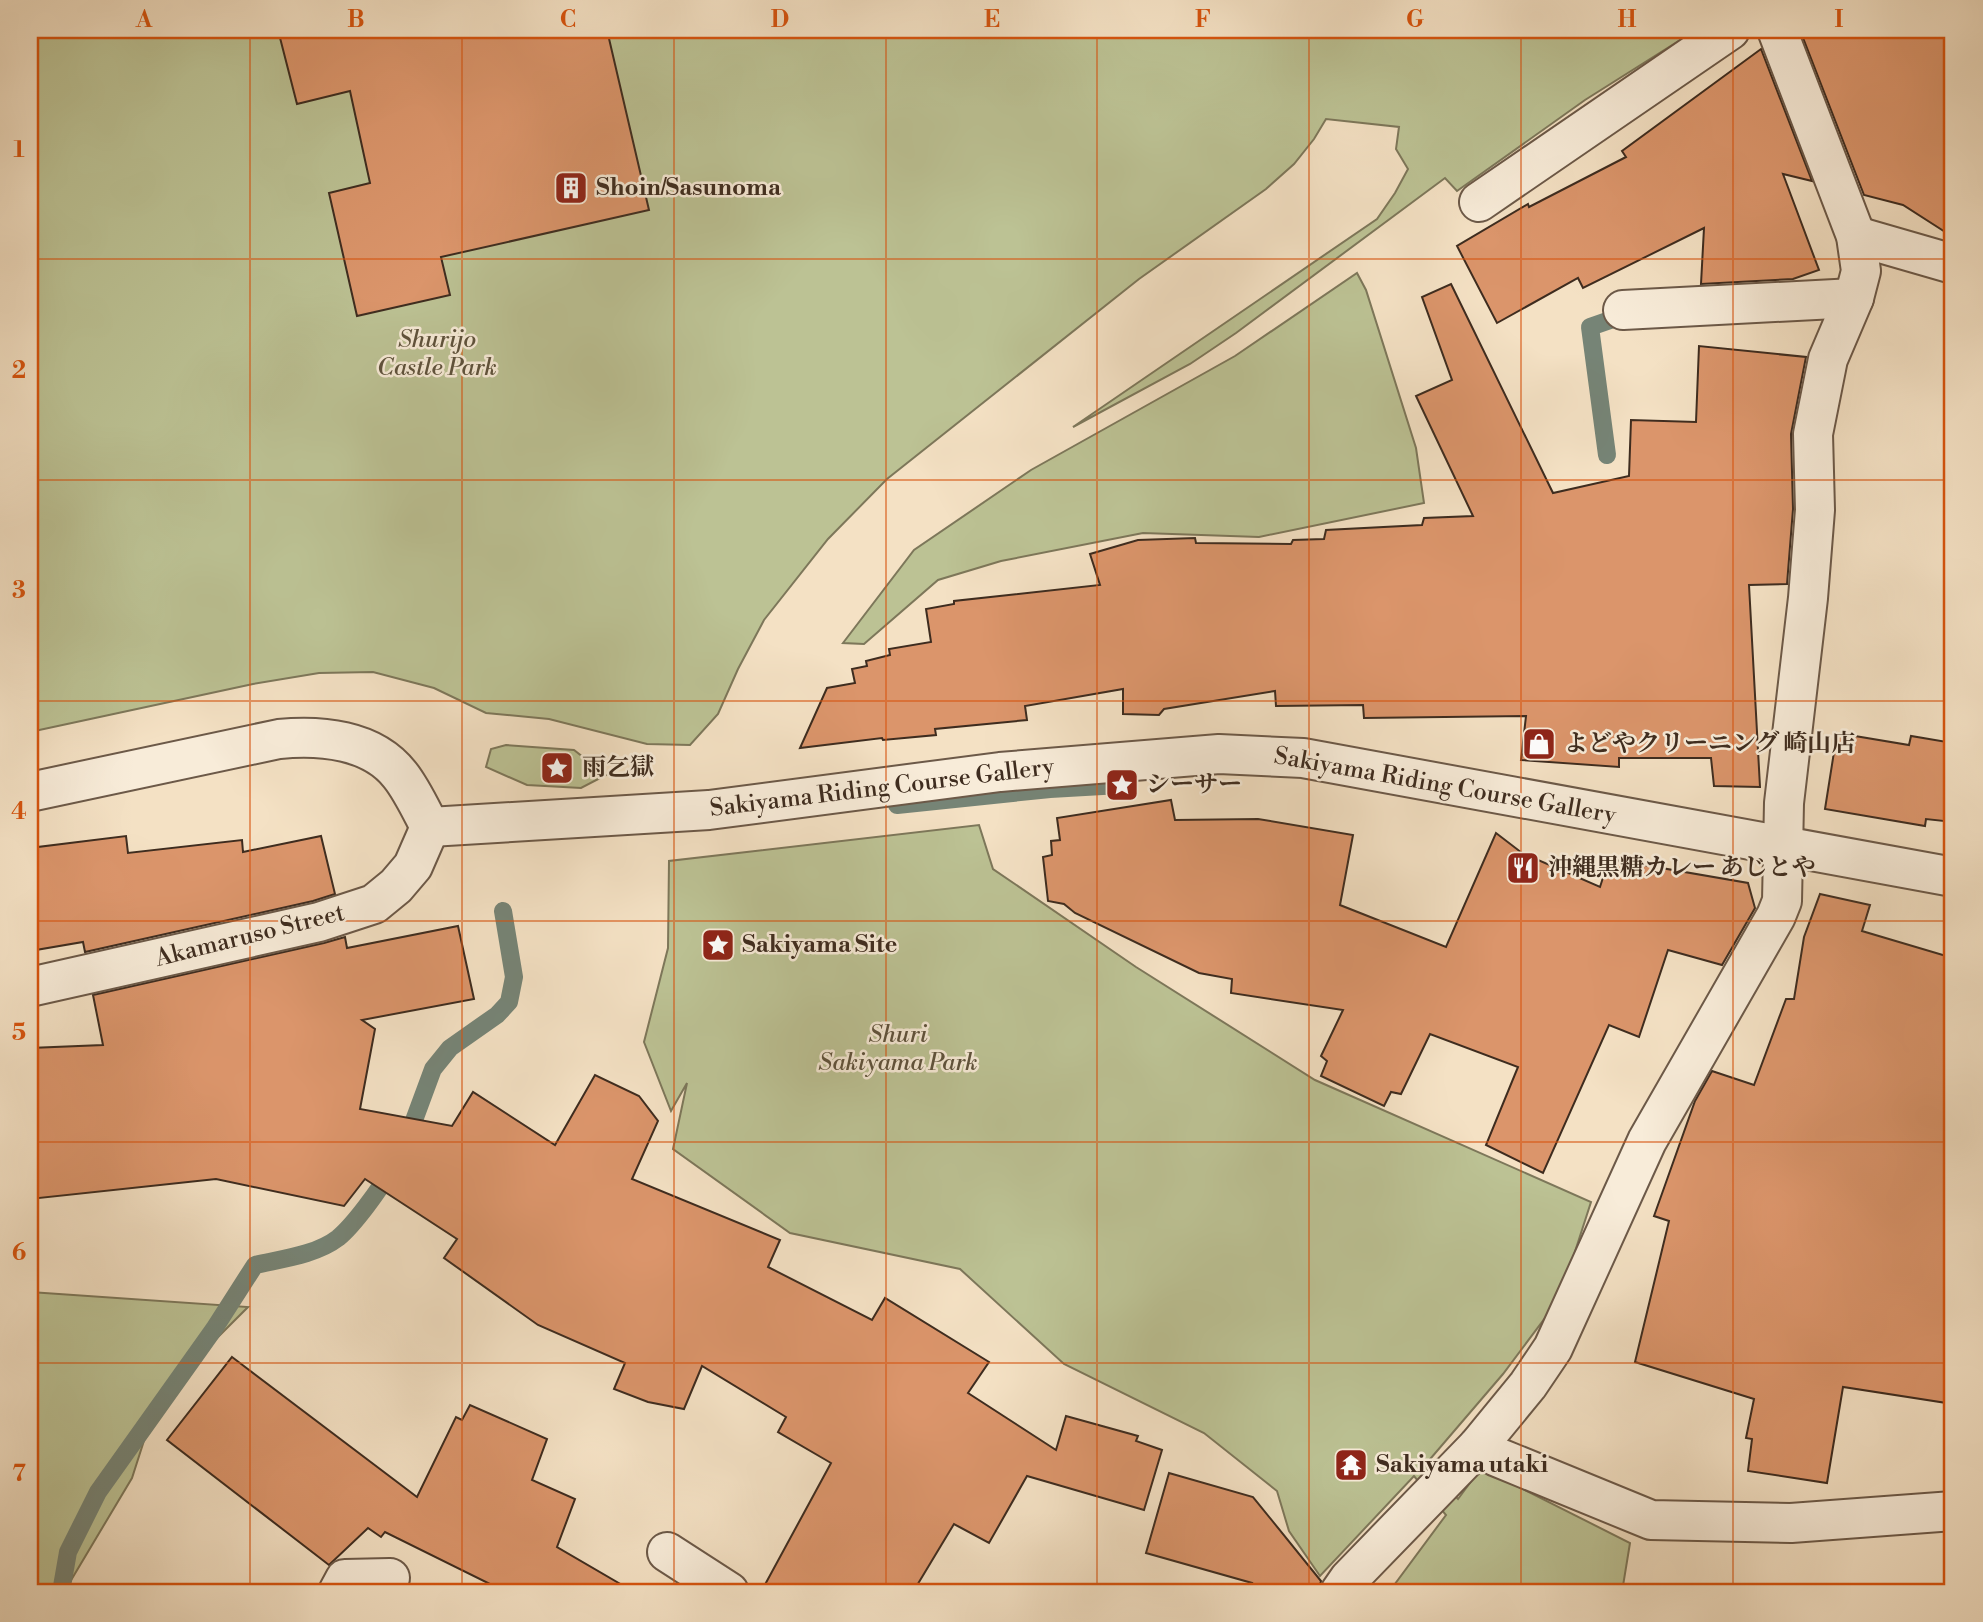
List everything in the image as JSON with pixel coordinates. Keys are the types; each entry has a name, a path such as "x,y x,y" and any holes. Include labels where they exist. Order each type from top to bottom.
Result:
{"street":[{"path":"1479,202 1730,30"},
{"path":"1340,1592 1349,1579 1478,1446 1522,1393 1553,1348 1647,1142 1782,901 1784,803 1808,598 1815,510 1813,434 1828,359 1854,298 1861,271 1856,236 1777,30"},
{"path":"1856,236 1953,264"},
{"path":"1623,310 1854,298"},
{"path":"30,792 279,738 308,736 361,747 381,758 399,773 430,827"},
{"name":"Sakiyama Riding Course Gallery","path":"430,827 709,810 1000,772 1219,754 1303,758 1953,877"},
{"name":"Akamaruso Street","path":"30,987 319,922 374,904 396,886 413,866 430,827"},
{"path":"1478,1446 1497,1457 1651,1520 1791,1523 1953,1511"},
{"path":"667,1552 729,1592"},
{"path":"338,1592 345,1579 390,1578"}],"green space":[{"name":"Shurijo Castle Park","path":"30,30 1696,30 1585,100 1457,191 1445,178 1190,364 1073,427 1377,219 1408,169 1396,149 1399,127 1326,119 1294,164 1266,189 1139,279 887,479 828,539 764,620 718,714 690,745 647,744 549,719 486,713 434,688 373,672 319,673 253,684 30,732"},
{"path":"1357,273 1366,290 1416,448 1424,503 1259,537 1143,533 1001,561 938,580 864,644 843,643 914,550 1031,470 1235,356"},
{"path":"506,745 574,750 606,775 581,788 527,785 486,767 491,749"},
{"name":"Shuri Sakiyama Park","path":"979,825 993,869 1136,967 1315,1080 1591,1202 1560,1298 1503,1374 1425,1465 1458,1499 1481,1468 1630,1543 1622,1592 1389,1592 1446,1515 1414,1476 1320,1576 1289,1531 1277,1491 1204,1433 1064,1364 960,1269 790,1233 673,1149 687,1083 671,1111 644,1042 668,948 669,861"},
{"path":"30,1292 248,1307 158,1397 132,1478 64,1592 30,1592"}],"building":[{"name":"Shoin/Sasunoma","path":"278,30 607,30 649,210 441,257 450,295 357,316 329,193 370,183 350,91 297,104"},
{"path":"1800,30 1953,30 1953,237 1903,205 1864,195"},
{"path":"1761,49 1812,181 1783,174 1819,270 1793,279 1701,284 1704,228 1583,288 1578,278 1497,323 1457,246 1528,204 1529,207 1626,157 1622,151"},
{"path":"1451,284 1553,493 1629,476 1631,420 1696,422 1699,346 1806,357 1791,434 1793,509 1787,584 1749,585 1760,787 1714,786 1711,758 1619,758 1619,767 1521,760 1526,716 1364,718 1363,705 1276,706 1275,691 1164,709 1159,715 1123,714 1123,689 1025,706 1027,720 935,729 936,735 882,738 800,748 827,688 855,683 852,669 867,666 866,661 890,655 889,649 931,642 926,609 954,604 954,601 1100,585 1090,554 1138,540 1195,538 1196,543 1291,544 1293,540 1324,539 1326,530 1422,525 1424,518 1473,516 1416,396 1452,380 1422,297"},
{"path":"1837,733 1909,745 1911,736 1953,743 1953,822 1926,819 1925,826 1825,809"},
{"path":"1171,800 1175,820 1258,819 1353,835 1340,905 1446,947 1496,833 1522,853 1600,887 1609,859 1748,883 1755,908 1722,965 1668,950 1639,1037 1609,1025 1543,1173 1486,1145 1518,1067 1430,1034 1401,1094 1391,1092 1384,1106 1321,1076 1327,1061 1321,1056 1343,1010 1231,993 1232,979 1199,973 1075,913 1064,904 1048,901 1043,857 1052,855 1051,841 1060,840 1057,818"},
{"path":"126,836 128,853 242,840 243,852 321,836 335,894 85,952 83,942 30,951 30,848"},
{"path":"1820,894 1870,905 1862,931 1953,958 1953,1404 1843,1387 1827,1483 1748,1471 1752,1439 1746,1438 1754,1399 1635,1362 1669,1221 1654,1216 1695,1101 1712,1071 1754,1085 1786,999 1794,999 1804,937"},
{"path":"458,926 474,999 362,1020 375,1029 360,1109 452,1126 473,1092 555,1145 595,1075 639,1096 658,1121 632,1179 780,1240 768,1267 872,1320 885,1298 989,1362 968,1393 1056,1450 1066,1416 1138,1436 1136,1441 1162,1450 1144,1510 1027,1476 989,1543 954,1524 913,1592 761,1592 831,1463 778,1432 786,1417 702,1366 684,1409 648,1402 614,1389 625,1363 538,1325 444,1258 457,1239 365,1179 344,1206 216,1179 30,1199 30,1048 103,1045 93,995 345,937 347,948"},
{"path":"232,1357 417,1497 456,1417 462,1420 470,1405 547,1439 532,1480 575,1499 557,1547 634,1592 506,1592 385,1532 381,1537 368,1528 329,1565 167,1440"},
{"path":"1169,1473 1253,1497 1321,1581 1318,1592 1248,1592 1252,1583 1146,1553"}],"waterway":[{"path":"1607,455 1590,327 1613,319 1630,318"},
{"path":"897,805 1050,789 1120,785"},
{"path":"406,1142 433,1069 450,1048 497,1015 509,1002 514,977 503,911"},
{"path":"61,1592 68,1552 98,1492 214,1329 255,1265 319,1249 338,1238 366,1206 391,1170"}],"place":[{"name":"Shoin/Sasunoma","path":"571,188"},
{"name":"よどやクリーニング 崎山店","path":"1539,744"},
{"name":"雨乞獄","path":"557,768"},
{"name":"シーサー","path":"1122,785"},
{"name":"沖縄黒糖カレー あじとや","path":"1523,868"},
{"name":"Sakiyama Site","path":"718,945"},
{"name":"Sakiyama utaki","path":"1351,1465"}]}
